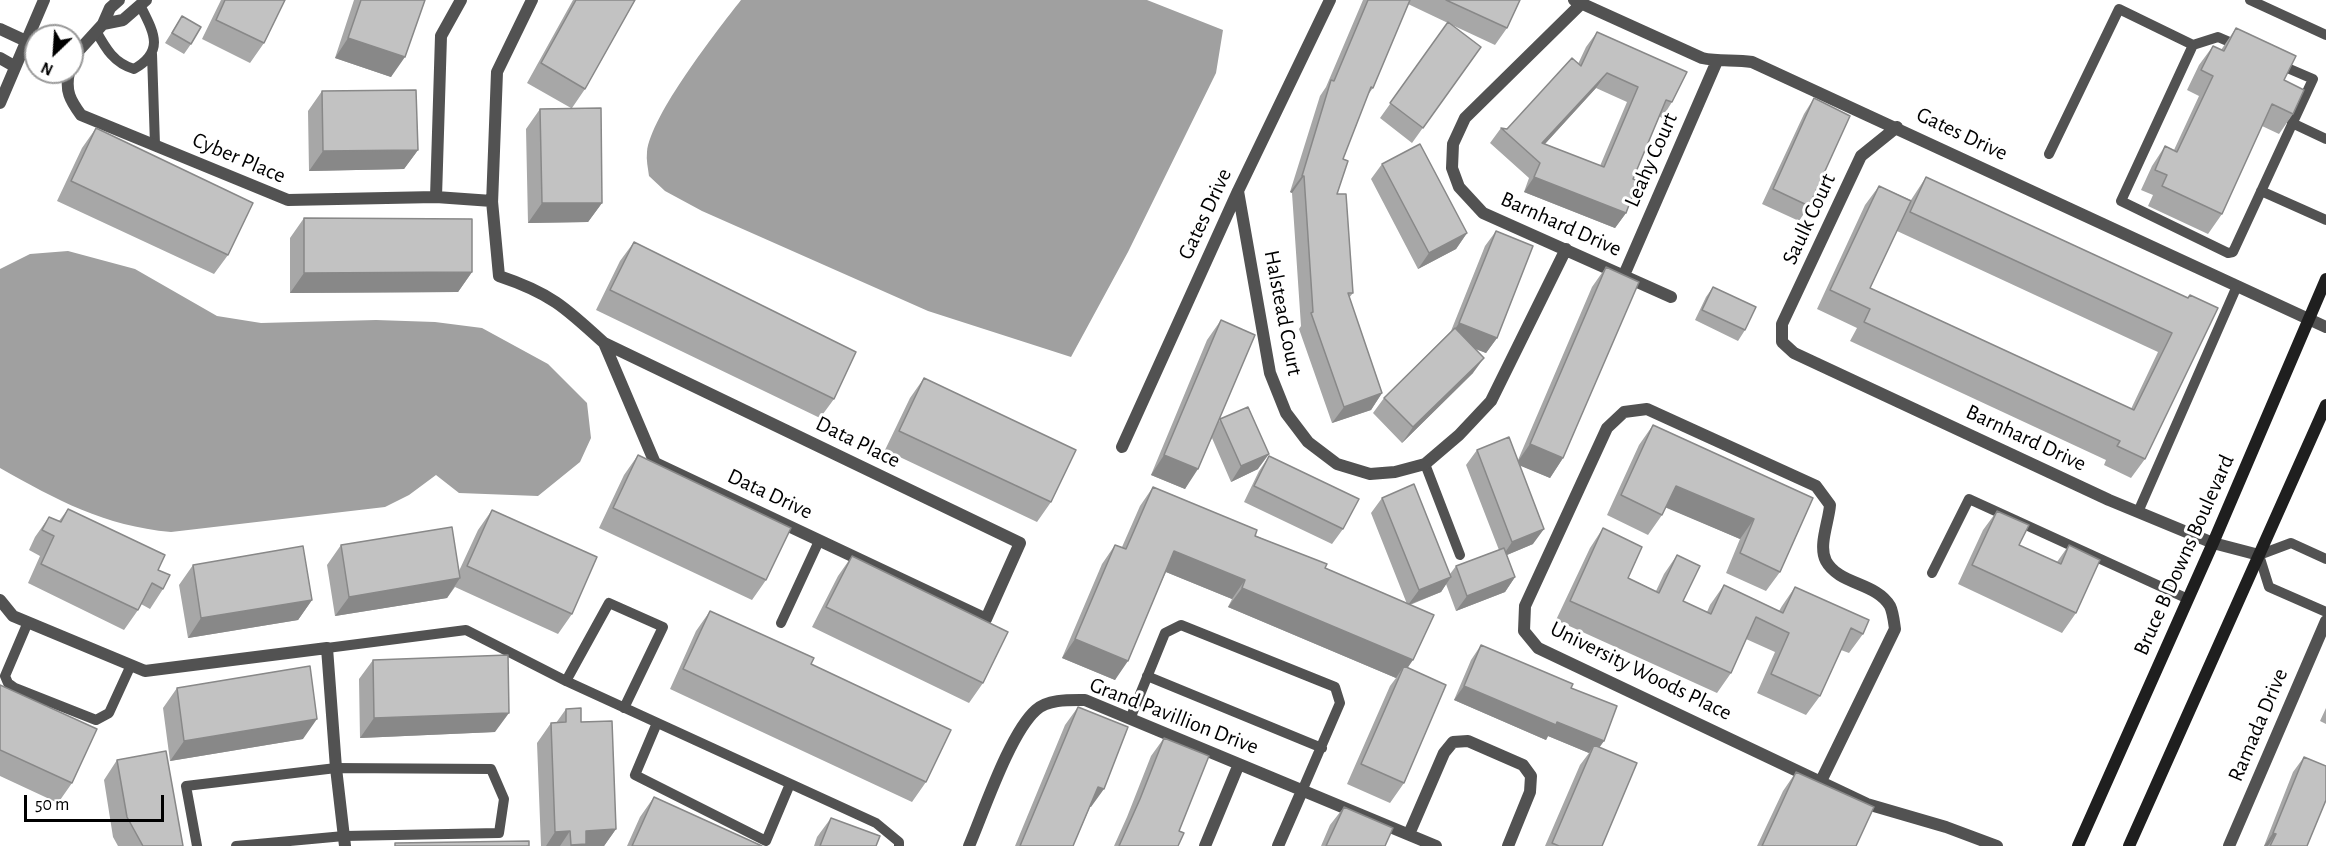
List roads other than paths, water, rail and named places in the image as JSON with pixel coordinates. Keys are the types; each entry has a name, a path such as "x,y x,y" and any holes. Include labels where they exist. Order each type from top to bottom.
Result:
{"main road":[{"name":"Bruce B Downs Boulevard","path":"2078,846 2213,543 2326,279"},
{"path":"2129,846 2326,405"}],"street":[{"path":"33,24 44,0"},
{"path":"84,45 100,27 110,8 119,0"},
{"path":"436,197 441,36 461,0"},
{"path":"532,0 497,72 492,204 499,276 534,288 562,304 604,343"},
{"name":"Gates Drive","path":"1122,447 1238,191 1330,0"},
{"path":"100,27 123,20 143,2"},
{"name":"Gates Drive","path":"1577,2 1702,58 1752,62 2326,327"},
{"name":"Barnhard Drive","path":"1577,2 1465,118 1454,144 1452,168 1459,186 1483,213 1671,297"},
{"path":"0,29 24,40"},
{"path":"0,103 24,45"},
{"path":"0,58 14,66"},
{"name":"Leahy Court","path":"1624,275 1717,61"},
{"name":"Cyber Place","path":"66,84 70,100 81,115 288,200 436,197 492,201 492,204"},
{"name":"Saulk Court","path":"1782,342 1782,324 1861,156 1897,128"},
{"name":"Halstead Court","path":"1238,191 1270,373 1286,413 1308,442 1337,464 1370,474 1395,472 1425,464 1460,435 1491,401 1566,249"},
{"name":"Barnhard Drive","path":"1782,342 1794,353 2138,512 2213,543 2259,555"},
{"name":"Data Drive","path":"604,343 655,463 986,620"},
{"name":"Data Place","path":"604,343 1020,543 986,620"},
{"name":"University Woods Place","path":"1821,781 1895,629 1890,606 1871,588 1839,574 1825,560 1824,543 1830,505 1816,486 1647,409 1624,412 1607,428 1526,606 1524,631 1538,648 1867,804 1946,827 1997,846"},
{"path":"0,600 13,616 145,671 327,648 336,768 345,841"},
{"name":"Ramada Drive","path":"2229,846 2326,621"},
{"name":"Grand Pavillion Drive","path":"969,846 1019,729 1038,708 1064,700 1085,700 1409,834 1421,843 1436,846"},
{"path":"1409,834 1444,753 1453,742 1468,741 1523,765 1531,776 1530,792 1508,846"},
{"path":"1205,846 1239,764"},
{"path":"1278,846 1302,791"}],"lane":[{"path":"2250,0 2326,35"},
{"path":"143,2 155,43 152,54 155,145"},
{"path":"2049,154 2119,9 2193,45 2218,37 2249,51"},
{"path":"100,27 107,51 120,65 134,69 152,54"},
{"path":"2193,45 2121,201 2228,253 2233,252 2313,79 2271,60"},
{"path":"2292,123 2326,139"},
{"path":"2261,191 2326,220"},
{"path":"2138,512 2237,286"},
{"path":"1425,464 1460,555"},
{"path":"1932,573 1969,499 2188,599"},
{"path":"781,623 819,541"},
{"path":"2326,559 2291,543 2259,555 2269,587 2326,612"},
{"path":"566,681 609,603 663,627 624,708"},
{"path":"28,622 5,676 8,683 15,688 96,720 109,713 131,665"},
{"path":"1130,718 1165,633 1181,625 1335,687 1340,703 1302,791"},
{"path":"327,648 466,630 566,681 876,823 899,842 899,846"},
{"path":"1148,676 1322,748"},
{"path":"657,723 635,775 766,841 790,784"},
{"path":"197,846 186,786 336,768 491,769 504,799 499,833 236,846"}]}
